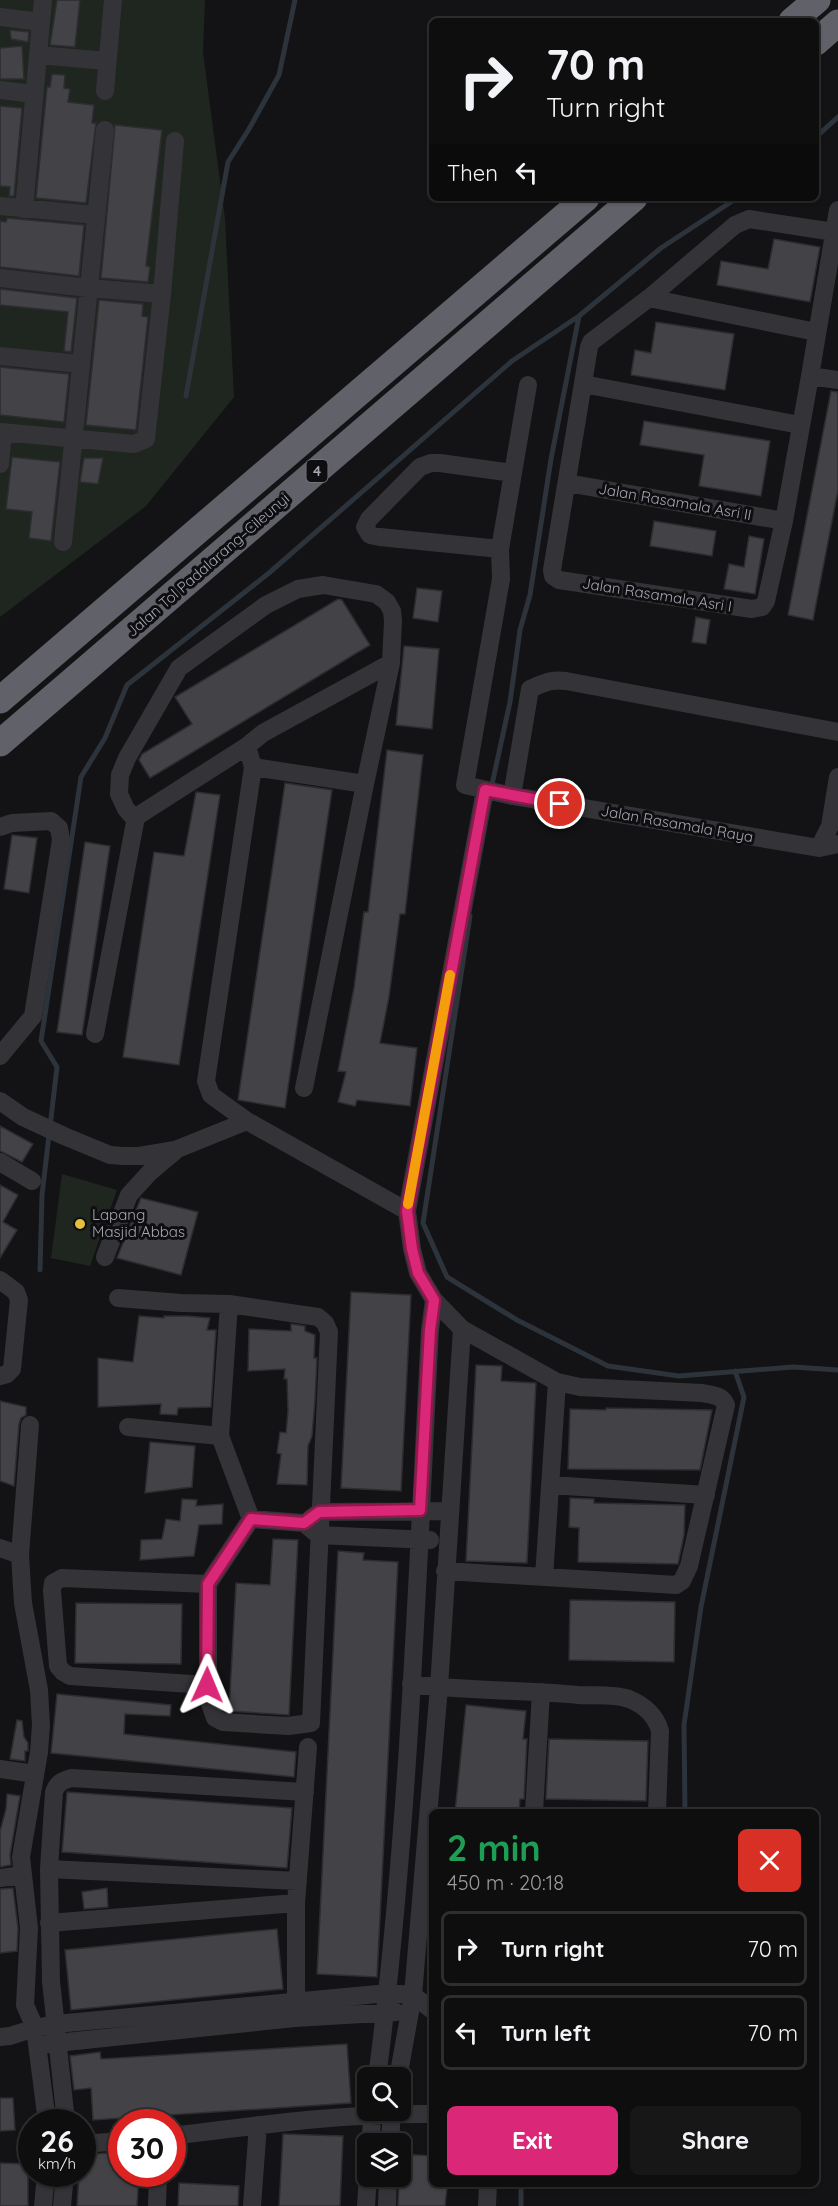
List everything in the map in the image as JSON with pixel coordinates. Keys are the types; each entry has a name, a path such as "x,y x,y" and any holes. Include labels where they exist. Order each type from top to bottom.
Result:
{"highway":[{"path":"796,18 817,0"},
{"path":"819,39 838,23"},
{"name":"4","path":"0,700 582,201"},
{"name":"Jalan Tol Padalarang–Cileunyi","path":"0,743 631,201"}],"street":[{"path":"24,209 43,0"},
{"path":"105,91 113,0"},
{"path":"0,16 41,22"},
{"path":"38,54 107,61"},
{"path":"0,90 34,94"},
{"path":"63,542 105,130"},
{"path":"0,465 2,432 134,444 146,440 162,294 175,141"},
{"path":"0,206 95,215"},
{"path":"784,520 838,210"},
{"path":"567,483 591,342 650,298 741,222 749,219 834,232"},
{"path":"0,278 162,294"},
{"path":"650,298 816,332"},
{"path":"0,356 80,364"},
{"path":"810,376 838,380"},
{"path":"584,384 801,425"},
{"path":"513,473 441,463 431,463 420,467 369,519 365,527 370,535 381,537 500,549 513,473 528,385"},
{"name":"Jalan Rasamala Asri II","path":"567,483 784,520"},
{"name":"Jalan Rasamala Asri I","path":"567,483 552,570 553,576 560,580 752,609 762,607 766,601 784,520"},
{"name":"Jalan Rasamala Raya","path":"500,549 501,579 465,785 510,796 819,848"},
{"path":"135,819 126,809 119,794 120,775 127,758 179,668 266,605 289,593 311,586 323,585 376,594 387,602 392,611 393,621 391,663 304,1088"},
{"path":"95,1034 135,819 139,814 247,746 263,733 391,663"},
{"path":"510,796 530,689 545,681 555,679 838,732"},
{"path":"247,746 253,767 206,1081 211,1095 247,1121 407,1211"},
{"path":"253,767 365,784"},
{"path":"819,848 830,826 838,777"},
{"path":"445,1571 676,1585 682,1581 689,1566 726,1405 724,1400 718,1396 702,1393 580,1388 557,1382 462,1329 434,1300 418,1273 407,1211 487,790"},
{"path":"0,827 12,823 51,821 59,828 61,840 33,1016 0,1056"},
{"path":"819,848 838,844"},
{"path":"0,1101 23,1117 110,1155 139,1156 175,1150 247,1121"},
{"path":"105,1257 129,1195 175,1150"},
{"path":"0,1162 32,1181"},
{"path":"0,1280 16,1292 19,1300 12,1369 8,1374 0,1376"},
{"path":"118,1298 229,1304 318,1317 327,1327 319,1512 311,1529 311,1723 288,1726 223,1722 215,1718 210,1710 207,1685 208,1584 251,1519"},
{"path":"378,2067 387,2002 411,1684 430,1330 434,1300"},
{"path":"229,1304 220,1436 251,1519"},
{"path":"400,2067 411,2004 439,1688 462,1329"},
{"path":"544,1577 557,1382"},
{"path":"30,1425 20,1555 23,1603 39,1690 40,1734 21,1857 29,1928 25,2005 36,2036 46,2109"},
{"path":"128,1427 220,1436"},
{"path":"550,1485 706,1495"},
{"path":"319,1512 449,1511"},
{"path":"251,1519 311,1529 447,1541"},
{"path":"0,1548 20,1555"},
{"path":"207,1685 70,1676 63,1672 58,1666 52,1590 53,1583 62,1578 208,1584"},
{"path":"411,1684 439,1688 628,1698 649,1711 657,1721 660,1731 657,1809"},
{"path":"534,1809 541,1692"},
{"path":"296,2010 296,1903 308,1748"},
{"path":"0,1769 35,1773"},
{"path":"65,2109 51,1981 49,1869 56,1786 71,1778 305,1792"},
{"path":"49,1869 298,1881"},
{"path":"0,1878 22,1875"},
{"path":"50,1923 296,1903"},
{"path":"36,2036 56,2024 296,2010 387,2002 411,2004 429,2009"},
{"path":"5,2037 36,2036 57,2043 296,2010"},
{"path":"411,2113 429,2114"},
{"path":"186,2134 357,2114"},
{"path":"252,2206 258,2125"},
{"path":"44,2206 45,2187"},
{"path":"62,2206 64,2187"},
{"path":"157,2206 158,2187"},
{"path":"366,2206 367,2187"},
{"path":"387,2206 388,2187"},
{"path":"487,2206 488,2187"}],"shaded area":[{"path":"0,0 205,0 203,52 225,219 234,397 146,506 0,617"},
{"name":"Lapang Masjid Abbas","path":"62,1174 117,1190 90,1266 51,1258"}],"building":[{"path":"57,0 80,0 75,47 50,45"},
{"path":"10,30 29,32 28,42 11,39"},
{"path":"22,46 24,79 0,79 0,48"},
{"path":"52,74 65,75 64,88 70,89 68,102 94,105 92,123 96,123 86,203 36,198 47,87 50,87"},
{"path":"0,106 22,108 14,196 9,196 10,187 0,186"},
{"path":"115,125 162,130 146,266 150,267 148,282 101,278"},
{"path":"7,218 84,225 79,276 0,267 0,221 6,222"},
{"path":"774,239 820,247 810,302 717,285 721,261 768,269"},
{"path":"0,289 77,298 71,352 64,351 68,312 0,305"},
{"path":"99,300 143,304 142,316 148,317 136,430 86,425"},
{"path":"656,322 734,334 725,390 631,375 635,350 651,353"},
{"path":"0,367 69,374 64,422 0,415"},
{"path":"831,391 838,392 838,490 813,620 788,615"},
{"path":"644,421 770,441 761,496 699,486 704,455 640,445"},
{"path":"12,457 60,462 51,541 29,538 32,512 6,509"},
{"path":"84,458 103,458 98,484 80,482"},
{"path":"654,521 716,531 712,556 650,546"},
{"path":"749,536 764,539 755,594 724,589 729,564 744,567"},
{"path":"417,588 442,591 438,622 413,618"},
{"path":"338,599 342,600 370,645 150,778 139,760 142,754 192,724 175,697"},
{"path":"696,617 710,620 706,644 692,642"},
{"path":"404,646 439,649 432,729 396,725"},
{"path":"387,750 423,755 405,914 400,914 389,997 380,1043 417,1048 410,1106 357,1100 355,1106 338,1102 346,1072 338,1071 354,988 364,912 368,912"},
{"path":"285,783 332,790 285,1108 238,1100"},
{"path":"196,792 220,795 179,1065 123,1057 154,852 184,856"},
{"path":"12,835 37,838 29,893 4,889"},
{"path":"85,842 110,846 82,1035 57,1032"},
{"path":"0,1126 33,1144 22,1162 0,1151"},
{"path":"0,1185 18,1195 3,1222 17,1230 0,1258"},
{"path":"141,1198 198,1212 181,1275 117,1258"},
{"path":"351,1292 411,1295 401,1491 341,1488"},
{"path":"139,1316 210,1318 207,1330 216,1330 211,1407 178,1408 177,1415 160,1414 161,1404 98,1407 98,1358 133,1362"},
{"path":"291,1324 305,1326 305,1331 315,1335 314,1358 317,1358 315,1400 312,1436 308,1446 307,1485 277,1484 281,1454 277,1453 280,1432 286,1433 288,1411 285,1369 248,1371 249,1329 291,1331"},
{"path":"476,1365 502,1366 501,1381 536,1383 527,1563 466,1561"},
{"path":"0,1401 26,1407 26,1415 21,1418 19,1424 14,1486 0,1481"},
{"path":"606,1408 712,1410 700,1470 568,1469 570,1409 606,1410"},
{"path":"150,1442 195,1446 192,1487 145,1493"},
{"path":"570,1498 594,1499 594,1503 685,1505 684,1535 678,1564 578,1562 579,1528 569,1527"},
{"path":"182,1499 197,1500 196,1506 223,1504 222,1524 199,1525 194,1556 140,1560 141,1540 162,1539 166,1519 180,1521"},
{"path":"273,1539 298,1540 289,1715 229,1711 236,1583 270,1585"},
{"path":"338,1551 364,1553 363,1560 398,1562 377,1977 317,1974"},
{"path":"570,1600 675,1602 674,1662 569,1660"},
{"path":"76,1603 182,1604 181,1664 75,1663"},
{"path":"57,1694 171,1705 170,1716 125,1714 124,1734 296,1752 294,1777 51,1753"},
{"path":"466,1705 526,1711 523,1739 527,1739 524,1799 520,1799 519,1809 455,1809"},
{"path":"17,1720 22,1721 24,1737 28,1743 25,1761 10,1759"},
{"path":"549,1739 648,1741 646,1801 546,1799"},
{"path":"67,1792 292,1808 287,1868 62,1852"},
{"path":"7,1794 20,1796 10,1855 11,1865 0,1867 0,1831 6,1809"},
{"path":"13,1888 18,1928 17,1951 0,1953 0,1889"},
{"path":"107,1888 108,1907 84,1909 82,1892"},
{"path":"277,1929 283,1989 71,2010 65,1950"},
{"path":"347,2044 351,2103 186,2114 186,2109 108,2109 108,2119 96,2120 96,2109 92,2109 91,2088 74,2090 70,2056 100,2052 101,2059"},
{"path":"0,2098 13,2098 15,2130 0,2131"},
{"path":"283,2134 343,2136 340,2206 279,2206"},
{"path":"108,2153 108,2187 138,2187 137,2206 77,2206 78,2187 96,2187 96,2154"},
{"path":"411,2155 429,2156 429,2187 447,2188 445,2206 398,2206 399,2187 411,2187"},
{"path":"0,2163 18,2164 18,2187 28,2187 28,2206 0,2206"},
{"path":"186,2183 239,2186 238,2206 178,2206 179,2187 186,2187"}],"waterway":[{"path":"186,396 228,162 279,75 295,0"},
{"path":"819,134 838,117"},
{"path":"40,1270 42,1195 57,1067 41,1041 81,777 105,738 127,685 269,573 512,361 579,316 661,248 732,201"},
{"path":"491,789 510,702 520,630 530,595 551,459 579,316"},
{"path":"470,916 423,1223 447,1277 517,1320 608,1366 679,1376 793,1367 838,1370"},
{"path":"685,1809 684,1725 701,1607 744,1397 735,1371"},
{"path":"521,2187 521,2206"}],"slow traffic":[{"path":"408,1204 450,975"}],"place":[{"name":"Lapang Masjid Abbas","path":"80,1224"}],"route":[{"path":"207,1685 208,1584 251,1519 304,1523 319,1512 420,1510 430,1330 434,1300 418,1273 407,1211 485,790 560,804"}]}
